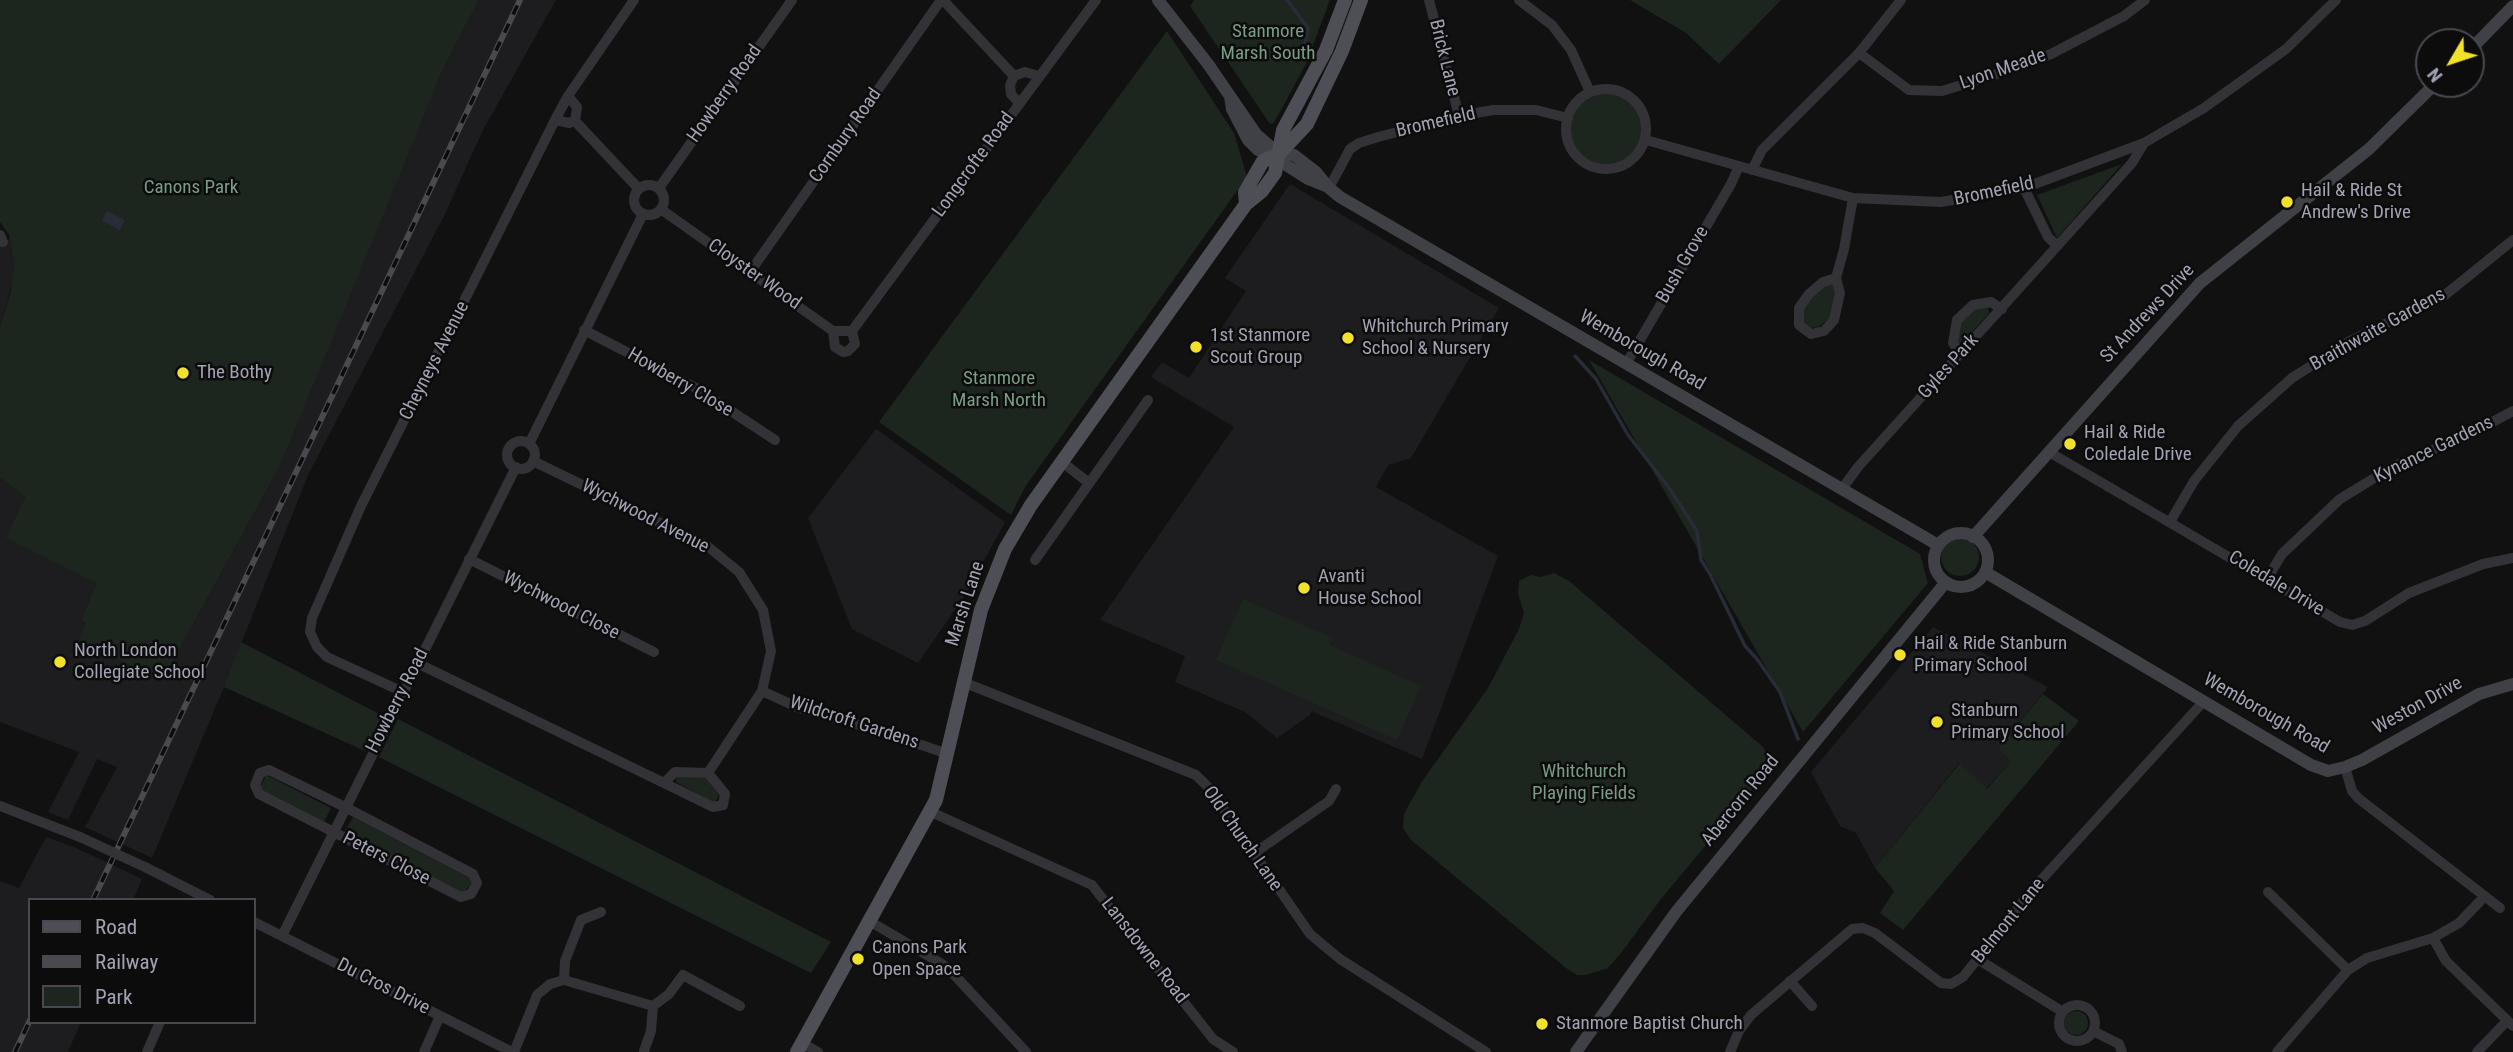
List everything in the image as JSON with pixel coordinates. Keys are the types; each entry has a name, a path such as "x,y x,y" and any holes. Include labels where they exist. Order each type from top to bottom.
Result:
{"main road":[{"path":"1279,154 1283,130 1326,50 1345,0"},
{"path":"1279,154 1294,140 1314,110 1342,51 1361,0"},
{"name":"Marsh Lane","path":"800,1047 931,812 981,610 994,573 1019,525 1246,204 1262,191 1275,173 1279,154"}],"street":[{"name":"Cheyneys Avenue","path":"404,692 327,657 317,648 310,632 312,618 361,506 555,120 568,96 634,0"},
{"name":"Howberry Road","path":"659,188 792,0"},
{"path":"942,0 1014,76"},
{"name":"Cornbury Road","path":"750,272 942,0"},
{"name":"Longcrofte Road","path":"833,331 835,347 843,352 852,349 855,344 852,331 1096,0"},
{"name":"Wemborough Road","path":"1158,0 1256,134 1295,172 1328,188 1938,545"},
{"name":"Brick Lane","path":"1429,0 1459,116"},
{"path":"1519,0 1552,25 1571,50 1590,92"},
{"path":"1752,170 1762,150 1859,53 1901,0"},
{"name":"Lyon Meade","path":"1859,53 1909,90 1942,91 2051,54 2124,16 2145,0"},
{"name":"Bromefield","path":"1646,140 1853,198 1941,202 2024,188 2144,142 2211,103 2286,49 2336,0"},
{"path":"2485,35 2513,6"},
{"path":"1019,103 1011,94 1010,85 1014,76 1025,72 1039,76"},
{"path":"1605,88 1619,90 1630,96 1643,110 1648,127 1646,140 1641,150 1628,163 1610,170 1591,167 1567,142 1567,118 1580,97 1605,88"},
{"path":"568,96 577,107 575,121"},
{"name":"St Andrews Drive","path":"1973,537 2200,283 2369,149 2421,98"},
{"name":"Bromefield","path":"1328,188 1346,154 1359,143 1459,116 1493,110 1536,110 1567,118"},
{"path":"555,120 569,123 575,121"},
{"path":"575,121 639,189"},
{"name":"Gyles Park","path":"1842,489 1858,467 2132,163 2144,142"},
{"name":"Bush Grove","path":"1626,364 1739,166"},
{"path":"651,185 659,188 665,200 662,210 651,216 643,214 634,202 639,189 651,185"},
{"path":"2024,188 2048,237 2057,246"},
{"path":"1836,278 1823,282 1809,294 1799,308 1799,325 1811,334 1824,331 1834,320 1840,293 1836,278 1853,198"},
{"name":"Cloyster Wood","path":"662,210 833,331"},
{"path":"529,444 643,214"},
{"name":"Braithwaite Gardens","path":"2170,522 2193,481 2238,426 2292,378 2350,341 2445,295 2513,240"},
{"path":"1961,354 1953,343 1957,320 1973,304 1992,303 2002,309"},
{"name":"Howberry Close","path":"584,330 696,388 775,440"},
{"path":"833,331 852,331"},
{"path":"1035,559 1148,400"},
{"name":"Kynance Gardens","path":"2267,579 2282,554 2340,499 2394,466 2468,435 2513,411"},
{"path":"520,441 529,444 535,453 533,461 528,467 516,467 508,457 509,448 520,441"},
{"name":"Coledale Drive","path":"2049,452 2340,622 2352,625 2365,621 2409,593 2483,564 2513,558"},
{"name":"Wychwood Avenue","path":"533,461 706,545 739,572 763,610 771,651 762,691 708,774"},
{"path":"1062,462 1089,484"},
{"name":"Howberry Road","path":"282,936 516,467"},
{"path":"1961,532 1973,537 1983,544 1987,551 1985,572 1970,585 1962,587 1946,582 1935,569 1938,545 1952,534 1961,532"},
{"name":"Wychwood Close","path":"468,559 654,652"},
{"name":"Wemborough Road","path":"1985,572 2311,765 2328,771 2345,767 2352,791 2358,798 2500,908"},
{"name":"Abercorn Road","path":"1576,1052 1676,912 1946,582"},
{"path":"417,663 713,807 723,805 725,794 708,774 675,772 664,783"},
{"name":"Old Church Lane","path":"963,682 1196,775 1209,788 1310,934 1340,959 1486,1052"},
{"name":"Weston Drive","path":"2345,767 2479,694 2513,684"},
{"name":"Wildcroft Gardens","path":"762,691 799,708 874,729 947,754"},
{"name":"Belmont Lane","path":"1730,1052 1739,1031 1751,1015 1852,929 1863,928 1875,933 1941,983 1951,984 1963,977 2032,890 2204,701"},
{"name":"Peters Close","path":"269,770 345,807 473,874 477,883 471,894 461,897 332,832 259,794 255,785 260,773 269,770"},
{"path":"1253,854 1329,801 1336,789"},
{"path":"0,806 69,832 206,898"},
{"name":"Lansdowne Road","path":"931,812 1092,885 1213,1039 1233,1052"},
{"path":"2268,892 2348,970"},
{"path":"2277,1052 2348,970 2367,958 2433,938 2459,923 2485,896"},
{"path":"564,980 565,961 581,920 601,912"},
{"path":"871,922 947,967 1026,1052"},
{"name":"Du Cros Drive","path":"256,923 513,1052"},
{"path":"2433,938 2446,961 2510,1023 2477,1052"},
{"path":"1979,960 2063,1012"},
{"path":"644,1051 651,1031 653,1006 669,993 683,975 740,1006"},
{"path":"513,1052 537,995 550,984 564,980 653,1006"},
{"path":"1790,981 1812,1006"},
{"path":"2078,1005 2089,1010 2094,1020 2093,1031 2078,1041 2067,1038 2059,1023 2063,1012 2078,1005"},
{"path":"424,1052 440,1016"},
{"path":"147,1052 159,1024"},
{"path":"2093,1031 2119,1044 2122,1052"},
{"path":"800,1047 818,1052"}],"shaded area":[{"path":"479,0 556,0 483,130 445,214 308,475 224,687 152,858 85,827 117,767 97,759 68,820 48,812 79,752 0,722 0,477 25,497 7,538 96,583 81,621 162,681 280,466 443,69"},
{"name":"Avanti House School","path":"1290,184 1499,308 1411,458 1388,465 1376,487 1498,556 1422,759 1311,711 1311,714 1277,738 1245,712 1175,682 1185,656 1100,620 1234,427 1151,377 1162,362 1189,378 1246,291 1225,278"},
{"path":"107,211 125,220 120,230 102,221"},
{"path":"10,239 14,264 12,285 0,327 0,243"},
{"path":"876,429 1005,522 965,595 918,663 852,629 808,518"},
{"name":"Stanburn Primary School","path":"1933,627 2048,687 1998,749 2011,761 1986,789 1959,763 1875,868 1856,833 1840,826 1811,772"},
{"path":"46,837 142,879 134,898 28,898 28,1024 80,1024 68,1052 0,1052 0,881 19,888"}],"green space":[{"name":"Canons Park","path":"0,0 479,0 443,69 280,466 162,681 79,642 85,623 81,621 96,583 6,538 25,497 0,477 0,327 11,291 14,264 9,235 0,222"},
{"name":"Stanmore Marsh South","path":"1194,0 1330,0 1306,64 1274,123 1270,124 1190,6"},
{"path":"1630,0 1781,0 1719,64 1686,33"},
{"name":"Stanmore Marsh North","path":"1167,31 1234,133 1247,177 1025,487 1011,515 879,422"},
{"path":"1606,92 1626,98 1636,108 1642,128 1636,148 1626,158 1606,164 1586,158 1576,148 1570,128 1576,108 1586,98"},
{"path":"2122,164 2057,238 2037,195"},
{"path":"1833,282 1838,295 1830,318 1818,327 1810,328 1802,322 1801,315 1808,296"},
{"path":"1988,306 1989,313 1964,341 1960,343 1956,340 1960,323 1971,311"},
{"path":"1589,360 1920,554 1928,583 1803,732"},
{"path":"1960,538 1973,544 1979,557 1973,570 1960,576 1947,570 1941,557 1947,544"},
{"name":"Whitchurch Playing Fields","path":"1554,573 1569,581 1762,746 1770,757 1770,768 1661,899 1621,953 1608,968 1586,975 1577,975 1566,968 1411,840 1403,828 1404,814 1421,783 1488,688 1519,629 1524,613 1518,594 1519,581 1531,575 1541,577"},
{"path":"1243,599 1333,638 1330,645 1421,686 1397,740 1216,660"},
{"path":"241,642 383,716 365,751 224,687"},
{"path":"2043,694 2079,721 1903,930 1880,913 1894,891 1875,868 1960,763 1987,789 2011,761 1998,749"},
{"path":"398,719 831,942 811,973 379,757"},
{"path":"266,775 331,808 324,822 259,790"},
{"path":"677,776 706,778 719,796 714,803 676,782"},
{"path":"353,817 473,880 464,893 344,833"},
{"path":"2076,1011 2087,1018 2088,1023 2081,1034 2076,1035 2065,1028 2064,1023 2071,1012"}],"waterway":[{"path":"1287,0 1308,28 1303,56"},
{"path":"1575,356 1596,379 1628,435 1670,489 1697,531 1701,560 1745,646 1780,692 1798,739"}],"railway":[{"path":"94,898 520,0"},
{"path":"15,1052 28,1024"}],"place":[{"name":"Hail & Ride St Andrew's Drive","path":"2287,202"},
{"name":"Whitchurch Primary School & Nursery","path":"1348,338"},
{"name":"1st Stanmore Scout Group","path":"1196,347"},
{"name":"The Bothy","path":"183,373"},
{"name":"Hail & Ride Coledale Drive","path":"2070,444"},
{"name":"Avanti House School","path":"1304,588"},
{"name":"Hail & Ride Stanburn Primary School","path":"1900,655"},
{"name":"North London Collegiate School","path":"60,662"},
{"name":"Stanburn Primary School","path":"1937,722"},
{"name":"Canons Park Open Space","path":"858,959"},
{"name":"Stanmore Baptist Church","path":"1542,1024"}]}
